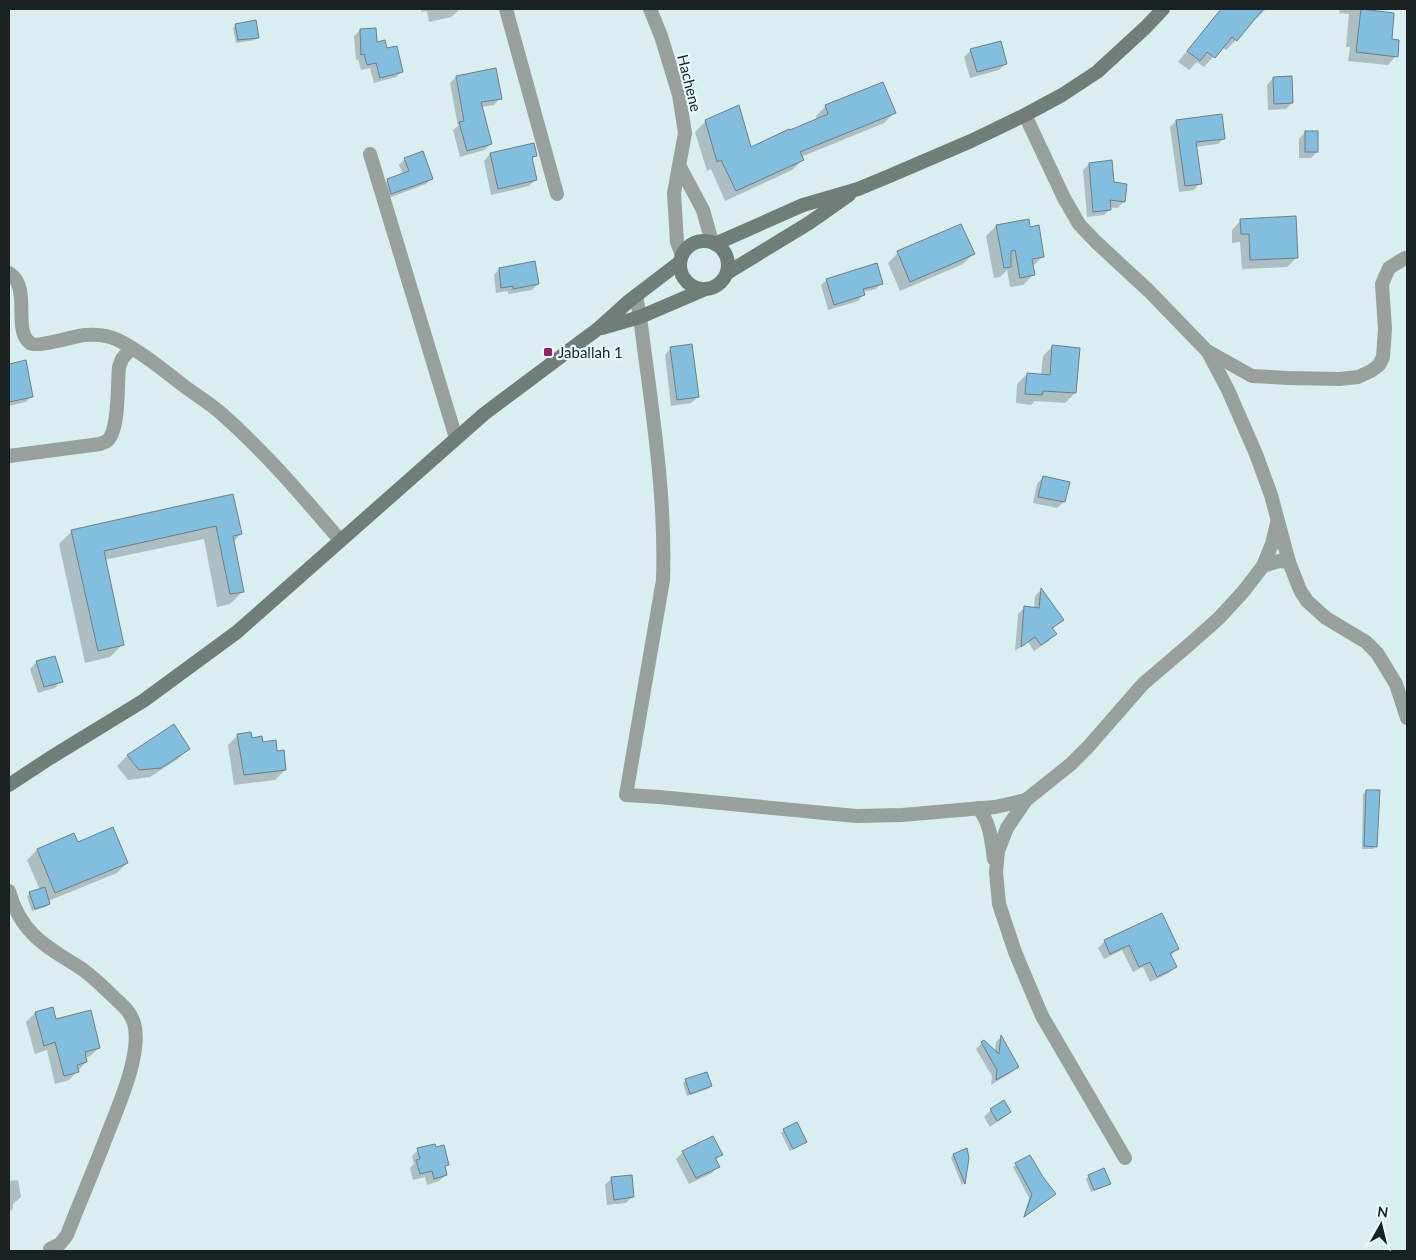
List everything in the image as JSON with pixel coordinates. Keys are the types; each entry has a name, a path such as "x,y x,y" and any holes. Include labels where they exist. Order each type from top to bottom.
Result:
{"main road":[{"path":"714,243 803,205 858,189 1025,115 1062,95 1097,72 1163,9"},
{"path":"599,328 640,317 703,290 718,286 728,273 809,223 858,189"},
{"path":"9,785 143,701 237,632 484,414 599,328 681,258 687,248 694,243 703,241 714,243 724,251 728,262 728,273"},
{"path":"681,258 680,270 683,278 688,284 703,290"}],"street":[{"path":"506,9 557,194"},
{"name":"Hachene","path":"650,9 679,95 685,133 674,193 677,242 681,258"},
{"path":"1025,115 1064,198 1079,224 1208,352 1252,376 1339,379 1358,377 1371,372 1379,365 1383,357 1382,284 1388,268 1407,258"},
{"path":"370,154 456,438"},
{"path":"680,167 702,210 714,243"},
{"path":"9,273 19,284 23,329 28,342 33,345 76,336 102,335 117,340 152,360 222,414 242,432 340,540"},
{"path":"636,296 660,482 664,548 663,580 626,795 856,816 902,815 978,808 1026,800"},
{"path":"9,456 100,444 108,440 115,425 119,366 131,348"},
{"path":"1208,352 1241,418 1271,495 1289,562 1300,590 1307,601 1326,618 1366,642 1377,653 1402,689 1407,718"},
{"path":"996,872 998,851 1007,828 1026,800 1071,764 1144,684 1219,618 1243,592 1263,566 1272,544 1277,519"},
{"path":"1263,566 1279,561 1289,562"},
{"path":"978,808 985,816 990,830 999,904 1015,952 1042,1016 1125,1158"},
{"path":"9,891 13,906 27,928 54,952 81,968 129,1012 136,1034 132,1063 94,1168 67,1235 60,1244 50,1250"}],"building":[{"path":"1221,9 1263,9 1237,41 1232,37 1215,58 1207,52 1200,61 1187,51"},
{"path":"1361,9 1394,13 1392,39 1399,40 1398,57 1356,52"},
{"path":"256,20 259,38 238,40 235,24"},
{"path":"376,28 377,42 385,40 387,48 397,46 403,72 380,78 376,63 367,65 364,54 361,55 360,29"},
{"path":"1001,41 1007,64 977,72 970,49"},
{"path":"496,68 502,99 481,102 492,144 467,151 459,122 464,121 456,76"},
{"path":"1292,76 1293,103 1274,104 1273,77"},
{"path":"883,82 896,113 800,152 804,160 736,191 721,160 717,162 705,120 739,105 751,147 789,129 828,114 825,105"},
{"path":"1222,114 1225,139 1196,142 1202,184 1185,186 1176,120"},
{"path":"1305,131 1318,131 1318,152 1305,152"},
{"path":"534,143 537,156 532,157 537,180 498,189 490,153"},
{"path":"423,151 433,179 391,194 387,179 409,171 404,158"},
{"path":"1112,160 1114,182 1127,184 1125,202 1110,200 1111,210 1093,212 1089,163"},
{"path":"1296,216 1298,258 1250,260 1249,234 1241,234 1240,219"},
{"path":"1029,219 1030,227 1039,225 1044,257 1032,259 1035,275 1020,278 1015,250 1011,251 1011,267 1004,268 996,225"},
{"path":"961,224 975,254 910,282 897,251"},
{"path":"535,261 539,284 513,289 513,286 501,288 499,268"},
{"path":"877,263 883,284 863,289 865,295 834,305 826,279"},
{"path":"692,344 699,397 677,400 670,347"},
{"path":"1052,345 1080,348 1076,393 1043,391 1042,395 1025,394 1027,373 1050,375"},
{"path":"26,360 33,397 9,402 9,364"},
{"path":"1043,476 1070,482 1065,502 1038,497"},
{"path":"233,494 242,534 233,536 244,592 230,594 216,526 104,551 124,645 98,651 71,530"},
{"path":"1041,588 1064,620 1052,628 1057,634 1041,645 1035,637 1021,647 1024,606 1039,608"},
{"path":"55,656 63,682 44,687 36,661"},
{"path":"174,724 190,749 161,768 139,770 127,755"},
{"path":"251,732 252,738 262,736 263,742 276,740 277,751 284,750 286,770 244,775 237,734"},
{"path":"1366,790 1380,790 1377,847 1364,846"},
{"path":"113,827 128,863 55,893 37,849 74,833 78,842"},
{"path":"45,887 50,904 35,909 29,892"},
{"path":"1162,913 1179,949 1170,953 1177,967 1157,977 1150,962 1139,967 1129,945 1110,954 1104,940"},
{"path":"53,1007 56,1019 91,1010 100,1048 85,1052 87,1062 77,1065 79,1072 64,1076 55,1042 44,1046 35,1012"},
{"path":"1001,1035 1019,1067 996,1080 997,1070 981,1042 984,1040 999,1054"},
{"path":"707,1072 712,1086 690,1094 685,1079"},
{"path":"1004,1100 1011,1112 997,1121 990,1109"},
{"path":"797,1122 807,1142 793,1149 783,1129"},
{"path":"713,1136 723,1155 715,1158 720,1167 696,1178 682,1151"},
{"path":"435,1144 436,1147 444,1145 449,1165 445,1166 447,1175 434,1179 432,1171 420,1174 416,1160 420,1159 417,1148"},
{"path":"967,1148 969,1158 965,1184 953,1154"},
{"path":"1030,1155 1056,1194 1024,1217 1032,1194 1015,1163"},
{"path":"1104,1168 1111,1184 1094,1190 1088,1175"},
{"path":"632,1175 634,1197 614,1200 611,1177"}],"place":[{"name":"Jaballah 1","path":"548,352"}]}
